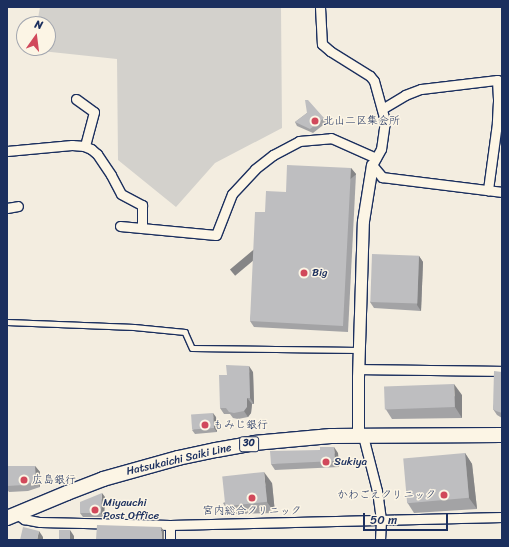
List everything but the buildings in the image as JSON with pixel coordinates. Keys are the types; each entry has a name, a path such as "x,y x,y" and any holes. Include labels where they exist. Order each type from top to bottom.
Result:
{"main road":[{"name":"Hatsukaichi Saiki Line","path":"12,516 103,479 178,458 254,444 300,438 502,435"}],"street":[{"path":"320,7 322,44 330,51 370,76 374,81 385,121 381,149 374,161 363,221 360,350 358,368 360,436 377,491 380,540"},
{"path":"382,109 405,95 421,89 497,80 498,108 488,190"},
{"path":"76,99 94,112 85,146"},
{"path":"120,226 216,235 232,194 261,164 273,155 299,142 331,138 374,161 382,177 502,192"},
{"path":"7,151 72,145 85,146 97,154 121,194 142,205 142,228"},
{"path":"7,208 18,206"},
{"path":"358,368 502,371"},
{"path":"12,516 46,522 170,525 502,518"},
{"path":"170,525 170,540"}],"lane":[{"path":"7,322 134,327 185,332 192,348 360,350"}],"shaded area":[{"path":"40,7 281,7 282,128 215,163 176,207 118,160 117,59 56,53 56,16 38,16"}],"place":[{"name":"北山二区集会所","path":"315,121"},
{"name":"Big","path":"304,273"},
{"name":"もみじ銀行","path":"205,425"},
{"name":"Sukiya","path":"326,462"},
{"name":"広島銀行","path":"24,480"},
{"name":"かわごえクリニック","path":"444,495"},
{"name":"宮内総合クリニック","path":"252,498"},
{"name":"Miyauchi Post Office","path":"95,510"}]}
